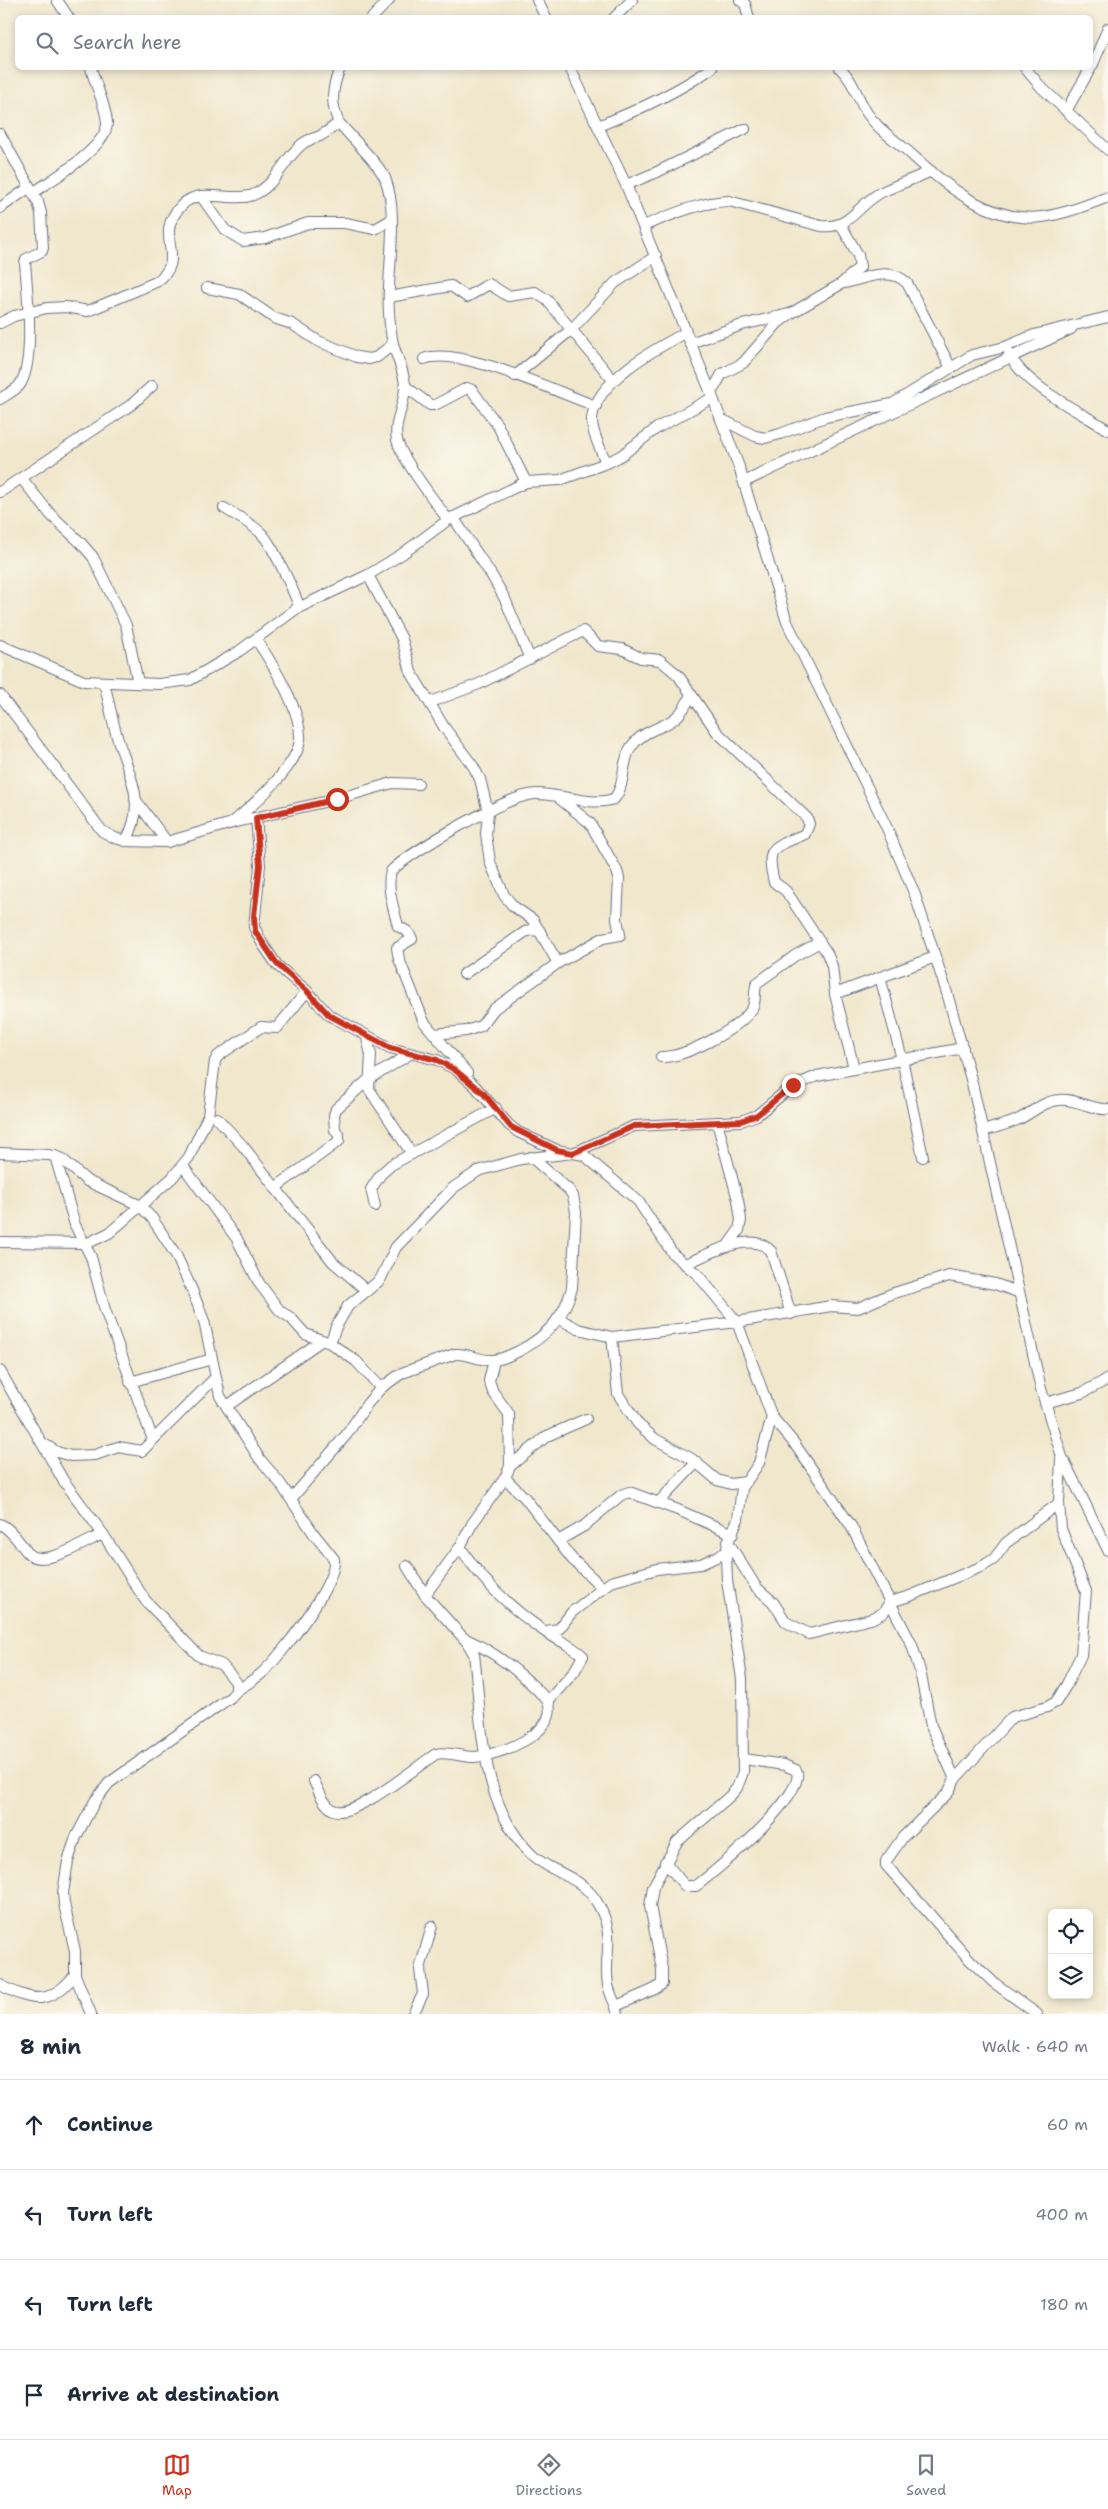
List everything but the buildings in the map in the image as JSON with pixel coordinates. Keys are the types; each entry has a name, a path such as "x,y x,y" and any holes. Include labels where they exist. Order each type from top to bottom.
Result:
{"street":[{"path":"57,0 67,15"},
{"path":"375,15 389,0"},
{"path":"538,0 545,15"},
{"path":"617,15 632,0"},
{"path":"740,0 745,4 747,15"},
{"path":"1093,64 1108,28"},
{"path":"0,208 32,190 90,151 104,134 107,122 92,70"},
{"path":"339,70 334,82 332,96 339,123 379,168 385,179 391,220 388,297 393,344 402,366 405,386 397,440 410,464 496,584 530,660"},
{"path":"571,70 626,185 721,419 744,482 787,622 898,854 935,956 962,1048 984,1131 1018,1292 1045,1403 1062,1457 1108,1550"},
{"path":"598,126 641,110 675,92 709,70"},
{"path":"842,70 852,81 867,113 875,122 931,171 970,201 996,212 1022,218 1062,213 1108,197"},
{"path":"1027,70 1066,111 1108,150"},
{"path":"1066,111 1090,70"},
{"path":"0,323 29,312 57,307 88,311 156,282 164,276 172,263 168,235 172,217 192,198 201,196 244,197 256,194 279,175 301,144 320,136 339,123"},
{"path":"626,185 745,129"},
{"path":"0,134 41,209 43,248 42,252 25,261 29,342 22,380 18,386 0,400"},
{"path":"643,226 690,208 716,202 729,202 835,228 880,193 931,171"},
{"path":"201,196 225,230 243,241 265,238 308,223 345,223 375,229 391,220"},
{"path":"0,645 76,679 104,683 171,683 190,680 210,670 299,607 368,575 402,554 450,519 526,482 560,480 606,463 622,455 657,428 711,395 722,374 743,363 771,330 790,314 841,284 858,270 862,263 841,225"},
{"path":"515,376 572,329 615,283 656,256"},
{"path":"841,284 887,273 900,276 907,283 951,368"},
{"path":"388,297 450,286 467,297 489,284 508,296 535,292 547,300 613,380"},
{"path":"207,288 239,294 274,318 292,324 318,340 357,357 369,359 377,357 393,344"},
{"path":"690,343 742,325 790,314"},
{"path":"721,419 755,436 765,438 825,417 892,404 972,355 1005,347 1034,335 1108,317"},
{"path":"744,482 1085,322"},
{"path":"606,463 592,420 596,406 613,380 645,356 685,333"},
{"path":"1005,347 1020,370 1059,400 1108,430"},
{"path":"424,359 432,356 457,358 515,376 596,406"},
{"path":"0,492 131,405 152,386"},
{"path":"405,386 430,405 435,405 467,388 472,390 498,426 526,482"},
{"path":"22,479 51,515 93,557 126,625 138,683"},
{"path":"224,508 246,520 266,538 296,594 299,607"},
{"path":"368,575 402,639 411,672 431,702 444,727 477,771 488,812 486,834 490,862 494,874 509,902 531,918 558,963"},
{"path":"431,702 479,684 530,660 583,631 598,646 622,649 641,658 660,660 678,675 717,732 807,818 809,824 805,834 776,846 771,851 769,857 774,882 786,891 820,942 832,966 835,994 854,1068"},
{"path":"232,822 278,777 295,755 300,739 296,717 282,682 256,639"},
{"path":"104,683 118,738 134,783 135,823 126,840"},
{"path":"474,1085 424,1022 397,953 398,946 410,942 412,939 408,932 398,926 392,901 390,872 425,846 513,800 532,794 586,800 614,799 619,792 630,749 648,733 676,719 687,705 692,694"},
{"path":"0,695 102,831 109,836 126,840 167,842 232,822 337,799 392,783 418,784"},
{"path":"434,1034 466,1031 481,1026 494,1009 558,963 603,938 617,937 621,934 617,919 619,878 617,871 590,823 557,797"},
{"path":"135,798 167,842"},
{"path":"256,818 260,865 254,916 255,931 277,964 307,991 329,1015 390,1048 440,1062 462,1074 496,1108 509,1125 518,1132 557,1150 584,1155 638,1201 673,1254 701,1278 737,1322 772,1417 794,1443 844,1514 912,1645 920,1671 932,1726 955,1779"},
{"path":"464,974 526,932 531,930 540,931"},
{"path":"661,1058 697,1046 732,1030 752,1009 757,983 820,942"},
{"path":"835,994 935,956"},
{"path":"880,977 902,1058 923,1157"},
{"path":"0,1242 85,1243 92,1242 109,1233 172,1178 183,1166 197,1144 208,1116 215,1061 218,1056 262,1027 277,1028 307,991"},
{"path":"367,1038 371,1054 368,1087 412,1154"},
{"path":"226,1406 326,1342 350,1303 382,1278 394,1250 453,1188 467,1178 492,1166 531,1157 573,1153 634,1126 741,1121 752,1118 793,1085 818,1076 902,1058 962,1048"},
{"path":"275,1188 339,1141 334,1128 334,1110 368,1080 410,1054"},
{"path":"984,1131 1018,1120 1039,1106 1057,1100 1076,1100 1097,1108 1108,1109"},
{"path":"374,1206 371,1189 379,1177 391,1165 496,1108"},
{"path":"217,1118 243,1146 334,1262 367,1290"},
{"path":"716,1122 738,1200 741,1220 739,1230 727,1247"},
{"path":"0,1153 56,1156 61,1158 93,1185 139,1205 160,1228 183,1270 204,1321 220,1396 259,1458 291,1499 314,1534 334,1556 334,1568 312,1610 283,1651 261,1674 109,1783 87,1816 70,1854 64,1904 75,1951 75,1975 92,2013"},
{"path":"56,1156 75,1224 85,1243 130,1382 152,1440"},
{"path":"291,1499 347,1434 366,1404 381,1388 402,1373 445,1357 464,1354 494,1360 509,1356 541,1339 558,1318 569,1298 574,1273 574,1200 570,1190 531,1157"},
{"path":"183,1166 237,1239 259,1283 272,1302 305,1334 326,1342 356,1361 381,1388"},
{"path":"685,1264 727,1247 752,1242 768,1247 784,1288 791,1314"},
{"path":"558,1318 578,1329 612,1337 737,1322 831,1306 858,1308 891,1294 949,1276 995,1284 1018,1292"},
{"path":"612,1337 618,1394 629,1412 655,1439 697,1462 723,1482 734,1484 746,1482"},
{"path":"130,1382 212,1359"},
{"path":"425,1595 460,1547 472,1524 505,1478 510,1466 510,1414 488,1381 494,1360"},
{"path":"0,1371 63,1480 103,1534 151,1607 200,1656 222,1665 236,1682 236,1691"},
{"path":"40,1442 63,1454 80,1456 95,1455 118,1447 142,1451 216,1377"},
{"path":"1045,1403 1082,1393 1108,1379"},
{"path":"407,1566 425,1595 464,1638 474,1654 486,1755 496,1799 525,1847 535,1857 582,1884 599,1905 609,1929 608,1985 617,2010 656,1989 663,1982 650,1900 665,1862 680,1838 719,1806 737,1788 742,1779 744,1759 741,1724 742,1679 727,1580 729,1543 738,1519 740,1496 758,1462 772,1417"},
{"path":"510,1466 546,1436 586,1419"},
{"path":"1037,2014 993,1982 970,1961 886,1864 903,1837 948,1793 955,1779 1012,1717 1053,1704 1067,1684 1081,1655 1086,1591 1082,1576 1063,1536 1059,1503 1062,1457"},
{"path":"658,1502 697,1462"},
{"path":"505,1478 525,1498 572,1559 603,1588"},
{"path":"558,1541 584,1526 621,1495 629,1492 658,1502 729,1543 756,1587 775,1604 786,1622 806,1633 818,1634 871,1619 883,1613 890,1602 921,1592 989,1562 1006,1543 1059,1503"},
{"path":"0,1524 6,1527 30,1556 37,1559 50,1558 103,1534"},
{"path":"545,1631 560,1629 572,1612 612,1582 657,1569 701,1564 729,1543"},
{"path":"314,1781 323,1799 330,1807 338,1811 350,1811 374,1798 436,1754 474,1757 486,1755 523,1742 540,1730 548,1715 548,1701 574,1672 584,1657 572,1647 513,1609 468,1559 460,1547"},
{"path":"464,1638 498,1657 531,1683 548,1701"},
{"path":"665,1862 685,1886 696,1886 770,1819 798,1782 799,1777 796,1770 784,1765 744,1759"},
{"path":"413,2014 423,1994 420,1969 432,1926"},
{"path":"0,1985 30,1999 41,1999 56,1993 75,1975"}],"route":[{"path":"337,799 256,818 260,865 254,916 255,931 277,964 307,991 329,1015 390,1048 437,1060 455,1070 484,1094 509,1125 518,1132 557,1150 573,1153 620,1130 634,1126 664,1123 741,1121 757,1115 793,1085"}]}
